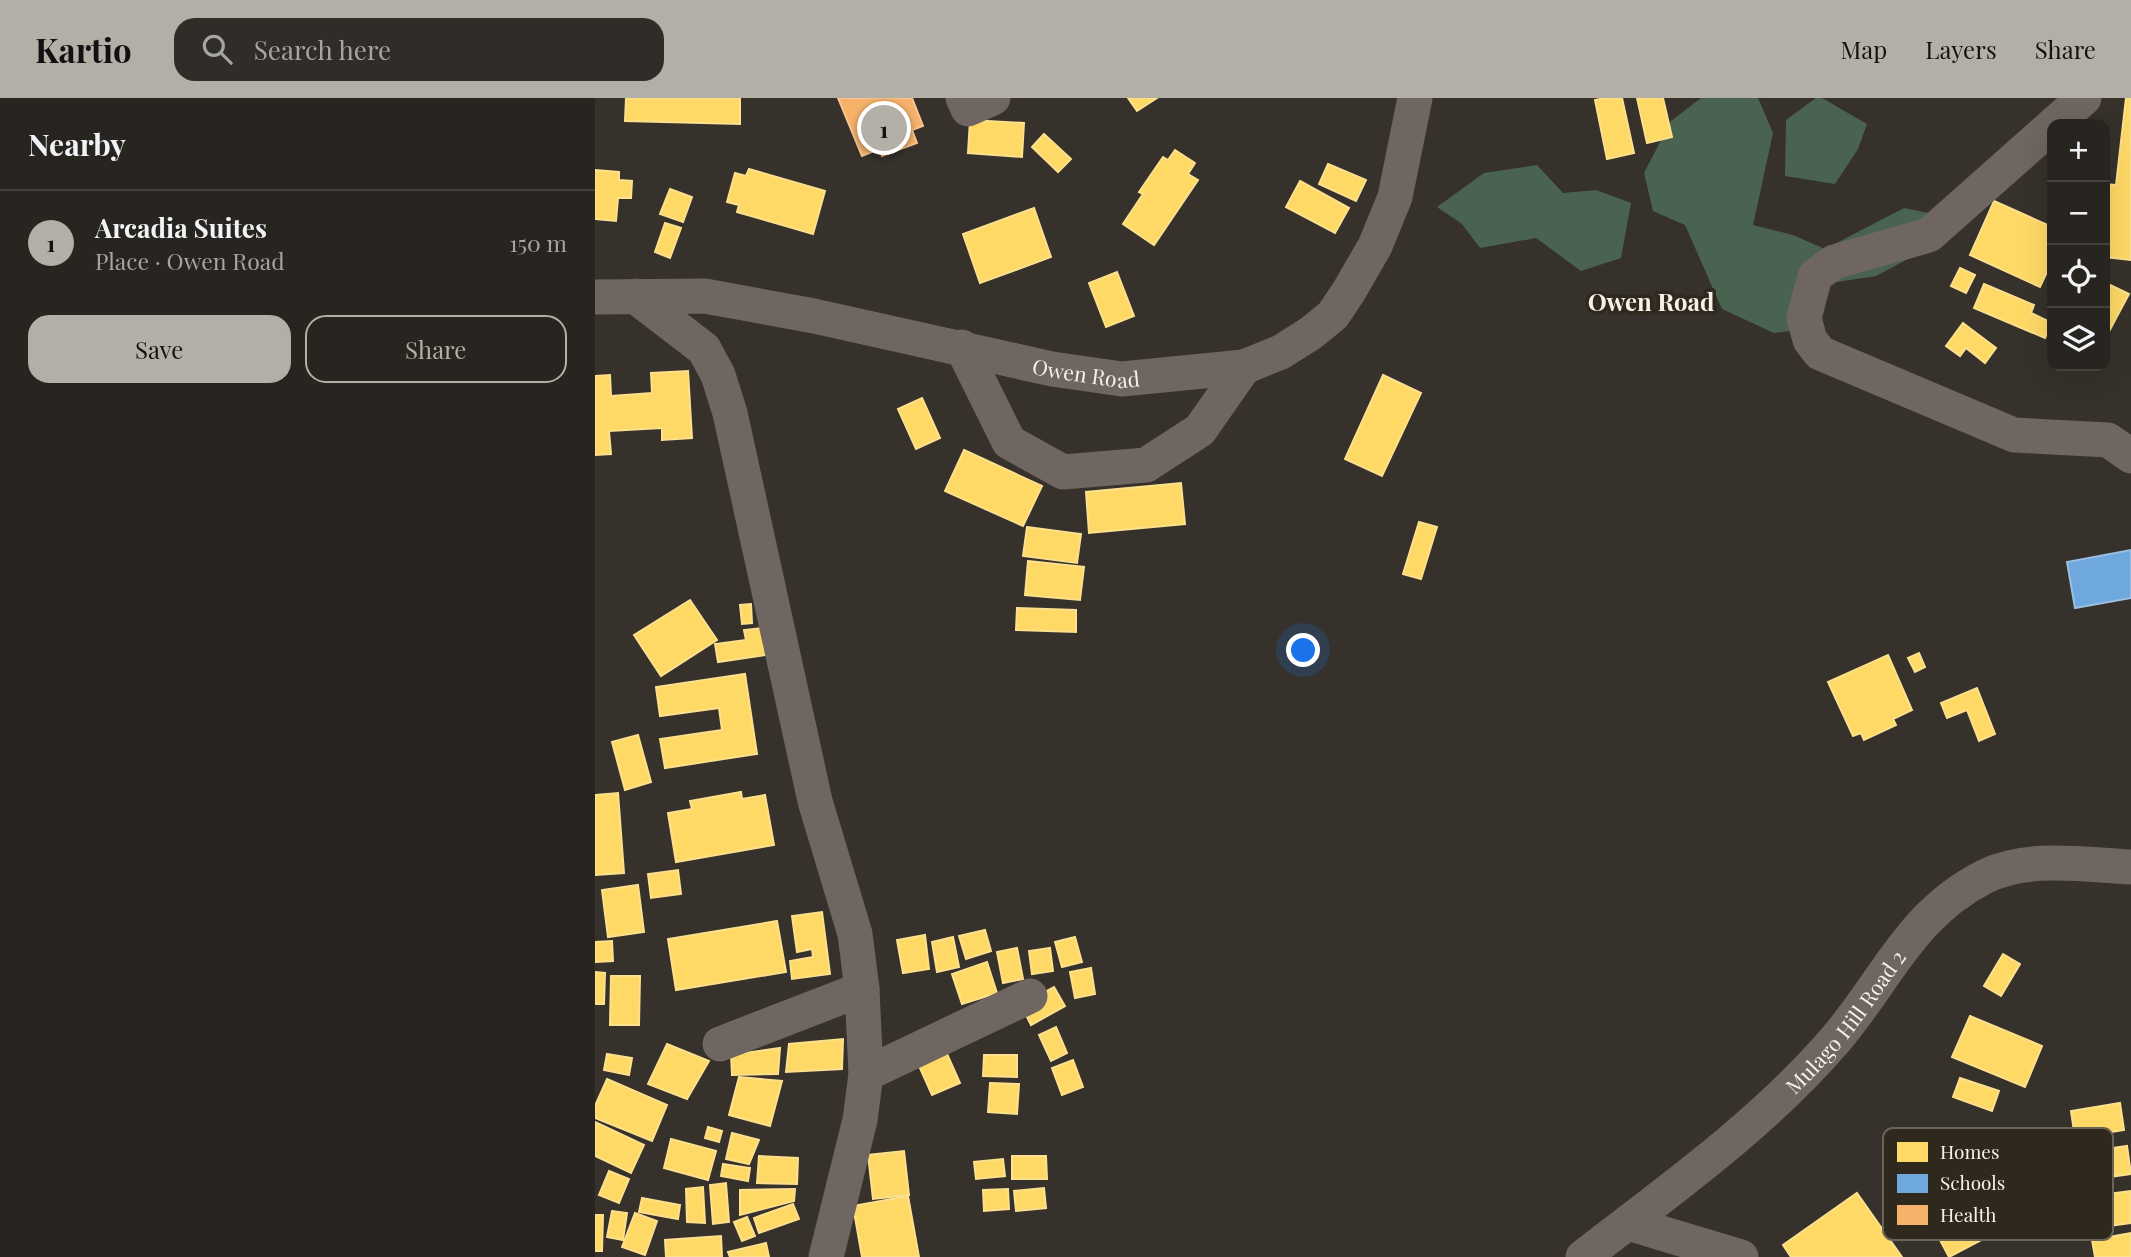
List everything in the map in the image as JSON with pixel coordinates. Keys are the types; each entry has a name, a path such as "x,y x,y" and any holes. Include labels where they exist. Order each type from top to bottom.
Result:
{"street":[{"path":"963,98 968,109 993,98"},
{"name":"Owen Road","path":"595,297 705,296 962,347 1052,369 1122,379 1244,368 1281,352 1311,333 1333,315 1349,290 1375,246 1395,197 1415,98"},
{"path":"2060,119 2084,98"},
{"path":"2047,130 1929,235 1834,262 1815,276 1804,318 1810,340 1820,353 2014,435 2108,440 2131,456"},
{"path":"635,296 704,349 722,387 815,801 855,934 862,989 866,1074 860,1120 825,1257"},
{"path":"962,347 1009,442 1063,472 1146,466 1200,430 1244,368"},
{"name":"Mulago Hill Road 2","path":"1583,1257 1738,1136 1836,1039 1919,924 1951,897 1987,875 2033,864 2131,867"},
{"path":"720,1044 862,989"},
{"path":"866,1074 1030,996"},
{"path":"1631,1220 1638,1226 1741,1257"}],"green space":[{"path":"1701,98 1758,98 1773,133 1753,225 1793,235 1825,249 1904,208 1934,214 1936,244 1876,276 1830,283 1815,328 1774,333 1722,309 1685,225 1653,211 1644,173 1671,121"},
{"path":"1816,98 1822,98 1867,124 1858,149 1835,184 1785,176 1786,120"},
{"path":"1537,165 1563,193 1596,190 1631,203 1621,258 1581,271 1536,238 1480,248 1462,224 1437,207 1484,173"}],"building: Homes":[{"path":"626,98 740,98 740,124 625,121"},
{"path":"1128,98 1157,98 1137,111"},
{"path":"1622,98 1634,153 1607,159 1595,100"},
{"path":"1637,98 1663,98 1672,137 1647,143"},
{"path":"2126,98 2131,98 2131,260 2110,258 2110,184 2116,185"},
{"path":"970,120 1024,123 1022,157 968,153"},
{"path":"1044,134 1071,159 1058,172 1032,147"},
{"path":"1175,150 1195,163 1188,174 1198,180 1154,245 1123,224 1143,194 1139,192 1163,157 1168,160"},
{"path":"1328,164 1366,180 1356,201 1319,184"},
{"path":"749,169 825,191 813,234 737,212 739,205 727,202 735,173 746,176"},
{"path":"595,170 619,172 619,180 632,181 631,198 618,198 616,221 595,219"},
{"path":"1300,181 1349,208 1335,233 1286,207"},
{"path":"670,189 692,197 683,222 660,214"},
{"path":"1994,201 2047,225 2047,272 2040,287 1970,255"},
{"path":"1034,208 1051,257 980,283 963,234"},
{"path":"665,223 681,228 670,258 655,252"},
{"path":"1960,268 1975,275 1966,293 1951,286"},
{"path":"1117,272 1134,316 1106,327 1089,283"},
{"path":"1984,284 2034,305 2031,313 2047,321 2047,334 2045,338 1974,308"},
{"path":"2110,285 2129,294 2110,330"},
{"path":"1963,323 1996,348 1985,363 1966,348 1960,356 1946,346"},
{"path":"688,371 692,438 662,440 662,428 609,431 611,454 595,455 595,376 610,375 611,396 652,393 651,373"},
{"path":"1383,375 1421,393 1382,476 1345,459"},
{"path":"922,398 940,438 916,449 898,409"},
{"path":"964,450 1042,486 1023,526 945,491"},
{"path":"1181,483 1185,524 1089,533 1086,492"},
{"path":"1419,522 1437,527 1421,579 1403,574"},
{"path":"1027,527 1081,534 1077,563 1023,556"},
{"path":"1028,561 1084,567 1080,600 1025,595"},
{"path":"690,600 717,640 661,676 634,635"},
{"path":"751,604 752,623 742,624 740,605"},
{"path":"1017,608 1076,610 1076,632 1016,630"},
{"path":"762,628 766,655 718,662 715,644 746,640 744,630"},
{"path":"1919,653 1925,667 1915,672 1908,658"},
{"path":"1888,655 1912,710 1893,719 1896,725 1864,740 1861,733 1853,736 1828,682"},
{"path":"745,674 757,754 665,768 660,739 722,730 719,708 660,716 656,687"},
{"path":"1977,688 1995,734 1979,741 1967,710 1947,718 1941,703"},
{"path":"638,735 651,782 625,790 612,742"},
{"path":"741,792 742,799 765,795 774,845 676,862 668,813 692,809 690,801"},
{"path":"618,793 624,873 595,875 595,795"},
{"path":"678,870 681,894 651,898 648,874"},
{"path":"638,885 644,932 608,937 602,890"},
{"path":"822,912 830,974 792,979 790,961 813,957 812,949 797,952 792,916"},
{"path":"777,921 786,972 676,990 668,939"},
{"path":"985,930 991,951 966,959 959,936"},
{"path":"925,935 929,969 903,973 897,940"},
{"path":"953,937 959,967 937,972 932,942"},
{"path":"1075,937 1082,962 1062,967 1055,942"},
{"path":"612,941 613,961 595,962 595,942"},
{"path":"1017,948 1023,979 1003,983 997,952"},
{"path":"1050,948 1053,971 1032,974 1029,951"},
{"path":"2003,954 2020,964 2001,996 1984,986"},
{"path":"987,962 997,993 962,1004 952,974"},
{"path":"1091,968 1095,994 1075,998 1070,972"},
{"path":"595,972 605,973 604,1004 595,1004"},
{"path":"611,976 640,976 639,1025 610,1025"},
{"path":"1054,987 1065,1006 1031,1025 1021,1005"},
{"path":"1970,1016 2042,1046 2025,1087 1952,1057"},
{"path":"1056,1027 1067,1053 1051,1061 1039,1035"},
{"path":"843,1039 842,1069 786,1072 789,1044"},
{"path":"667,1044 709,1061 687,1099 648,1084"},
{"path":"943,1045 960,1083 932,1095 915,1057"},
{"path":"780,1048 778,1074 732,1075 731,1055"},
{"path":"607,1054 632,1058 629,1075 604,1070"},
{"path":"984,1055 1017,1055 1017,1077 983,1076"},
{"path":"1073,1060 1083,1087 1062,1095 1052,1068"},
{"path":"739,1077 782,1081 770,1126 729,1115"},
{"path":"1960,1078 1999,1091 1992,1111 1953,1097"},
{"path":"607,1079 667,1105 652,1141 595,1118 595,1106"},
{"path":"990,1083 1019,1084 1017,1114 988,1112"},
{"path":"2120,1103 2124,1130 2113,1132 2113,1128 2074,1128 2071,1111"},
{"path":"595,1122 644,1145 631,1173 595,1156"},
{"path":"708,1127 722,1131 719,1142 705,1138"},
{"path":"732,1133 759,1140 749,1164 726,1159"},
{"path":"671,1139 716,1151 708,1180 664,1168"},
{"path":"2127,1146 2131,1174 2113,1177 2113,1148"},
{"path":"904,1151 909,1195 873,1199 868,1155"},
{"path":"759,1156 798,1158 797,1184 757,1183"},
{"path":"1012,1156 1046,1156 1047,1179 1012,1179"},
{"path":"1003,1159 1005,1176 976,1179 974,1162"},
{"path":"723,1164 750,1168 748,1181 721,1176"},
{"path":"609,1171 629,1179 619,1203 599,1195"},
{"path":"726,1183 729,1222 713,1224 710,1185"},
{"path":"703,1187 705,1223 687,1222 686,1189"},
{"path":"1044,1188 1046,1208 1016,1211 1014,1191"},
{"path":"795,1189 794,1201 740,1215 740,1190"},
{"path":"1008,1189 1009,1209 984,1211 983,1190"},
{"path":"2131,1191 2131,1223 2113,1225 2113,1193"},
{"path":"1857,1193 1883,1230 1883,1240 1890,1240 1902,1257 1791,1257 1783,1245"},
{"path":"908,1196 919,1257 862,1257 853,1206"},
{"path":"642,1198 680,1205 678,1219 639,1212"},
{"path":"793,1204 799,1219 759,1233 754,1218"},
{"path":"612,1211 627,1213 623,1240 607,1237"},
{"path":"635,1213 657,1221 645,1255 622,1247"},
{"path":"595,1215 603,1215 602,1251 595,1251"},
{"path":"747,1217 755,1236 742,1241 734,1222"},
{"path":"2131,1233 2131,1257 2095,1257 2092,1240 2113,1240 2113,1236"},
{"path":"721,1236 722,1257 666,1257 665,1240"},
{"path":"1940,1240 1981,1240 1949,1257"},
{"path":"766,1243 769,1257 730,1257 728,1252"}],"building: Schools":[{"path":"2131,550 2131,598 2075,608 2067,562"}],"building: Health":[{"path":"838,98 912,98 923,126 912,130 917,143 882,156 879,149 862,156"}],"place":[{"name":"Arcadia Suites","path":"884,128"}],"district":[{"name":"Owen Road","path":"1651,301"}]}
